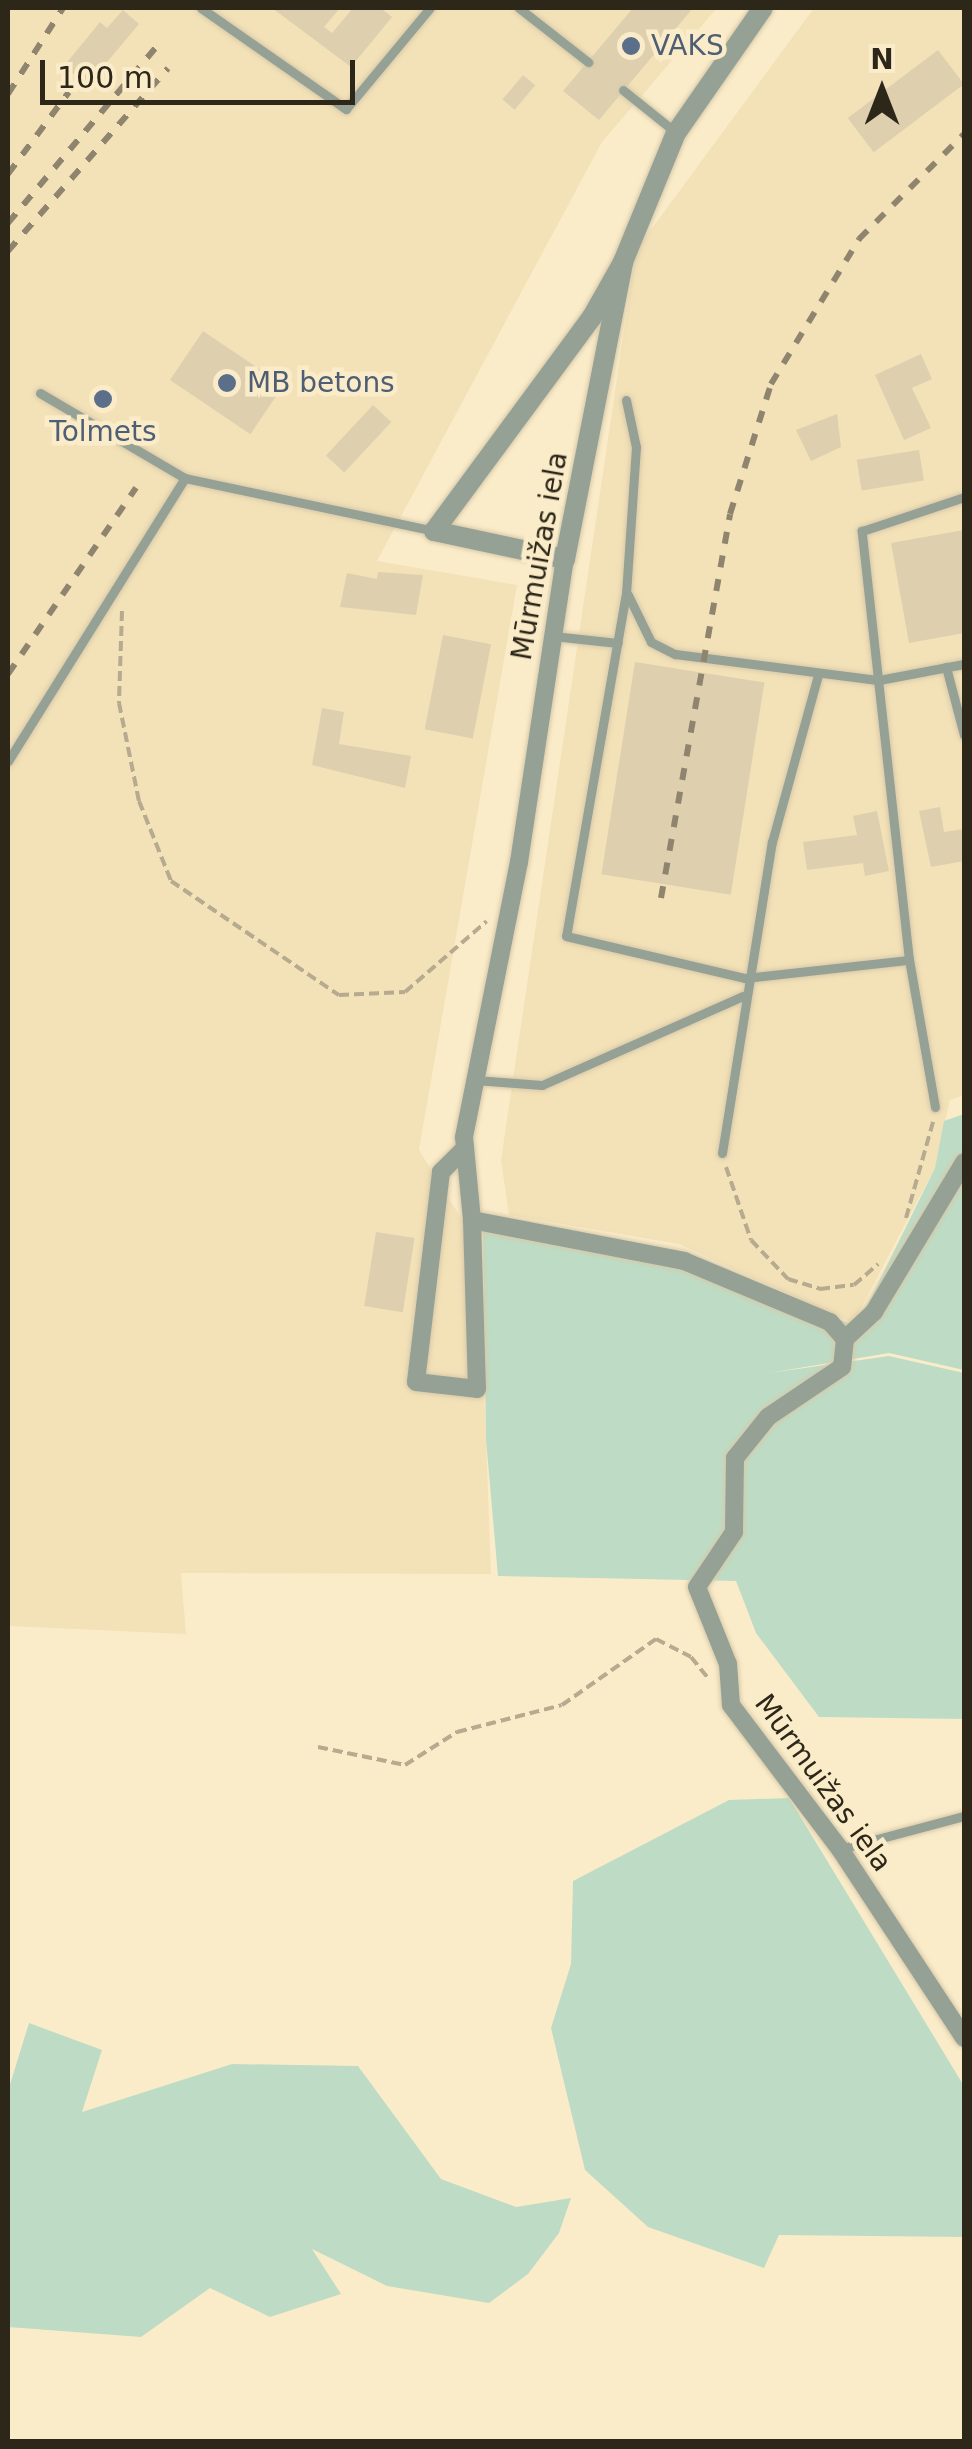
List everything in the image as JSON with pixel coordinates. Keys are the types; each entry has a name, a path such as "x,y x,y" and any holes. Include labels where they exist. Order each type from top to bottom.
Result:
{"street":[{"name":"Mūrmuižas iela","path":"465,1148 441,1172 416,1382 476,1389 472,1220 465,1148 472,1080 510,902 565,559 623,262 676,133 762,8"},
{"path":"565,559 434,531 592,317 623,262"},
{"path":"472,1220 684,1262 830,1322 846,1339 874,1312 964,1162"},
{"name":"Mūrmuižas iela","path":"846,1339 842,1366 821,1388 768,1416 735,1458 734,1532 698,1587 728,1664 732,1705 840,1849 964,2038"}],"lane":[{"path":"201,8 346,109 430,8"},
{"path":"519,8 588,62"},
{"path":"623,90 676,133"},
{"path":"40,393 185,478 434,531"},
{"path":"626,400 636,446 626,593 566,936 745,978 909,960"},
{"path":"8,761 122,586 185,478"},
{"path":"936,1107 909,960 862,531 964,497"},
{"path":"626,593 651,642 675,654 879,680 964,664"},
{"path":"553,636 618,643"},
{"path":"946,667 964,736"},
{"path":"722,1152 745,978 772,842 818,674"},
{"path":"472,1080 542,1085 743,996"},
{"path":"840,1849 964,1816"}],"path":[{"path":"122,586 119,703 139,801 171,881 340,995 405,992 510,902"},
{"path":"903,1226 924,1176 936,1107"},
{"path":"722,1152 751,1240 788,1279 820,1289 854,1285 886,1252"},
{"path":"318,1747 405,1765 457,1732 562,1705 656,1639 691,1657 732,1705"}],"shaded area":[{"path":"8,8 717,8 602,142 377,561 517,585 419,1150 479,1247 491,1574 181,1573 186,1634 8,1626"},
{"path":"814,8 964,8 964,1095 950,1100 935,1168 853,1323 679,1244 509,1215 501,1160 636,250"}],"green space":[{"path":"964,1114 964,1370 889,1353 769,1373 889,1356 964,1373 964,1719 819,1717 756,1633 736,1581 498,1576 486,1440 483,1229 670,1261 857,1326 935,1168 944,1121"},
{"path":"789,1798 964,2086 964,2237 779,2235 764,2268 648,2227 585,2170 551,2028 571,1964 573,1881 729,1800"},
{"path":"29,2023 102,2050 82,2112 232,2064 358,2066 441,2179 516,2207 571,2198 559,2233 528,2274 489,2303 387,2286 312,2249 341,2294 270,2317 210,2288 141,2337 8,2327 8,2091"}],"building":[{"path":"272,8 340,8 324,27 332,33 353,8 381,8 392,17 351,67"},
{"path":"633,8 693,8 599,120 563,91"},
{"path":"123,10 139,24 87,86 64,66 100,22 107,28"},
{"path":"938,50 964,84 874,152 848,118"},
{"path":"523,75 535,85 515,110 502,100"},
{"name":"MB betons","path":"203,331 283,385 250,434 170,380"},
{"path":"921,354 932,379 912,388 931,428 904,440 875,375"},
{"path":"373,405 391,422 344,473 326,455"},
{"path":"837,414 841,447 811,461 796,430"},
{"path":"919,450 924,481 862,490 857,460"},
{"path":"964,530 964,633 909,643 891,543"},
{"path":"378,572 423,575 416,615 340,607 347,573 377,579"},
{"path":"443,635 491,644 473,739 425,729"},
{"path":"635,662 764,682 731,895 601,874"},
{"path":"322,708 344,712 339,744 411,756 405,788 312,765"},
{"path":"940,807 944,832 964,829 964,861 931,867 919,811"},
{"path":"877,811 889,871 865,876 863,863 807,870 803,842 857,835 853,816"},
{"path":"376,1232 415,1238 403,1312 364,1306"}],"railway":[{"path":"8,94 63,8"},
{"path":"8,223 161,41"},
{"path":"8,251 168,68"},
{"path":"8,174 69,92"},
{"path":"661,898 730,514 771,384 859,239 964,134"},
{"path":"8,674 136,488"}],"place":[{"name":"VAKS","path":"631,46"},
{"name":"MB betons","path":"227,383"},
{"name":"Tolmets","path":"103,399"}]}
